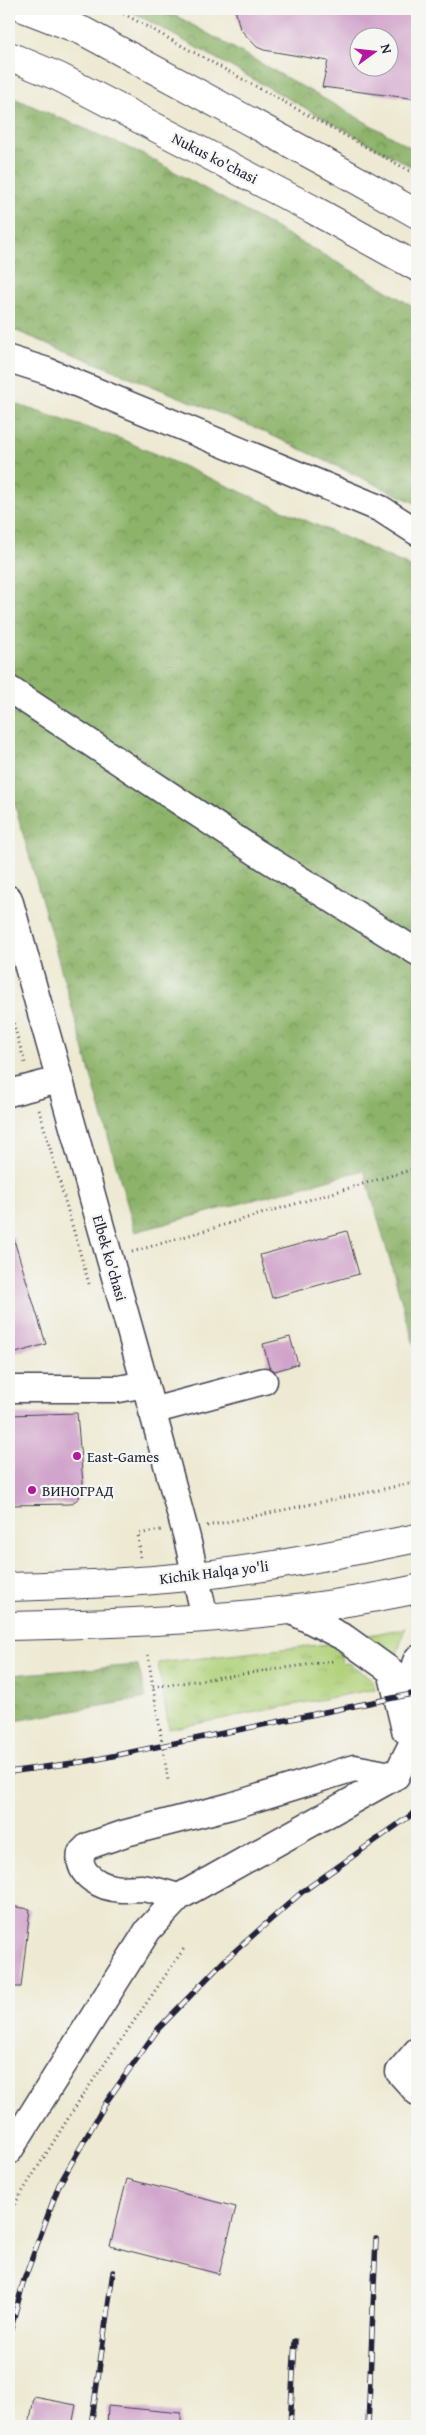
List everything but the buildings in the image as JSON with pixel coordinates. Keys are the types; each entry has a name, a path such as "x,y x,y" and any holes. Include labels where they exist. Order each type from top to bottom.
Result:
{"main road":[{"path":"26,9 83,31 417,214"},
{"name":"Nukus ko'chasi","path":"9,56 68,82 312,208 417,267"},
{"name":"Kichik Halqa yo'li","path":"9,1587 196,1576 346,1552 417,1538"},
{"path":"9,1626 205,1618 290,1610 374,1598 417,1588"}],"street":[{"path":"9,359 47,371 381,509 417,532"},
{"path":"9,689 256,852 417,952"},
{"name":"Elbek ko'chasi","path":"9,900 145,1384 152,1411 173,1528 196,1576 205,1618"},
{"path":"20,1090 59,1080"},
{"path":"152,1411 264,1381"},
{"path":"9,1389 120,1389 145,1384"},
{"path":"9,2152 148,1930 179,1897 396,1776 417,1736 405,1730 391,1672 345,1638 290,1610"},
{"path":"417,1659 413,1667 414,1694 417,1708"},
{"path":"179,1897 142,1888 120,1889 102,1885 87,1876 81,1866 82,1853 88,1846 126,1833 231,1806 354,1768 396,1776"},
{"path":"417,2051 398,2072 417,2092"}],"path":[{"path":"115,9 417,175"},
{"path":"9,1009 20,1090 90,1285"},
{"path":"110,1259 417,1168"},
{"path":"140,1560 138,1534 173,1528 217,1525 417,1482"},
{"path":"148,1655 168,1780"},
{"path":"153,1687 337,1660"},
{"path":"9,2218 11,2210 79,2101 185,1947"}],"green space":[{"path":"127,9 164,9 417,151 417,170"},
{"path":"9,96 141,153 417,309 417,504 256,428 9,328"},
{"path":"9,402 121,439 407,565 417,572 417,1355 364,1170 135,1232 9,784"},
{"path":"405,1628 395,1661 360,1637"},
{"path":"336,1644 349,1654 340,1655 343,1664 348,1663 372,1679 375,1689 169,1729 158,1663"},
{"path":"138,1665 146,1698 9,1722 9,1675"}],"railway":[{"path":"9,1772 88,1761 417,1693"},
{"path":"9,2335 24,2280 59,2185 107,2101 158,2029 225,1960 302,1892 417,1811"},
{"path":"368,2426 376,2239"},
{"path":"91,2426 113,2272"},
{"path":"290,2426 295,2341"}],"place":[{"name":"East-Games","path":"77,1456"},
{"name":"ВИНОГРАД","path":"32,1490"}]}
